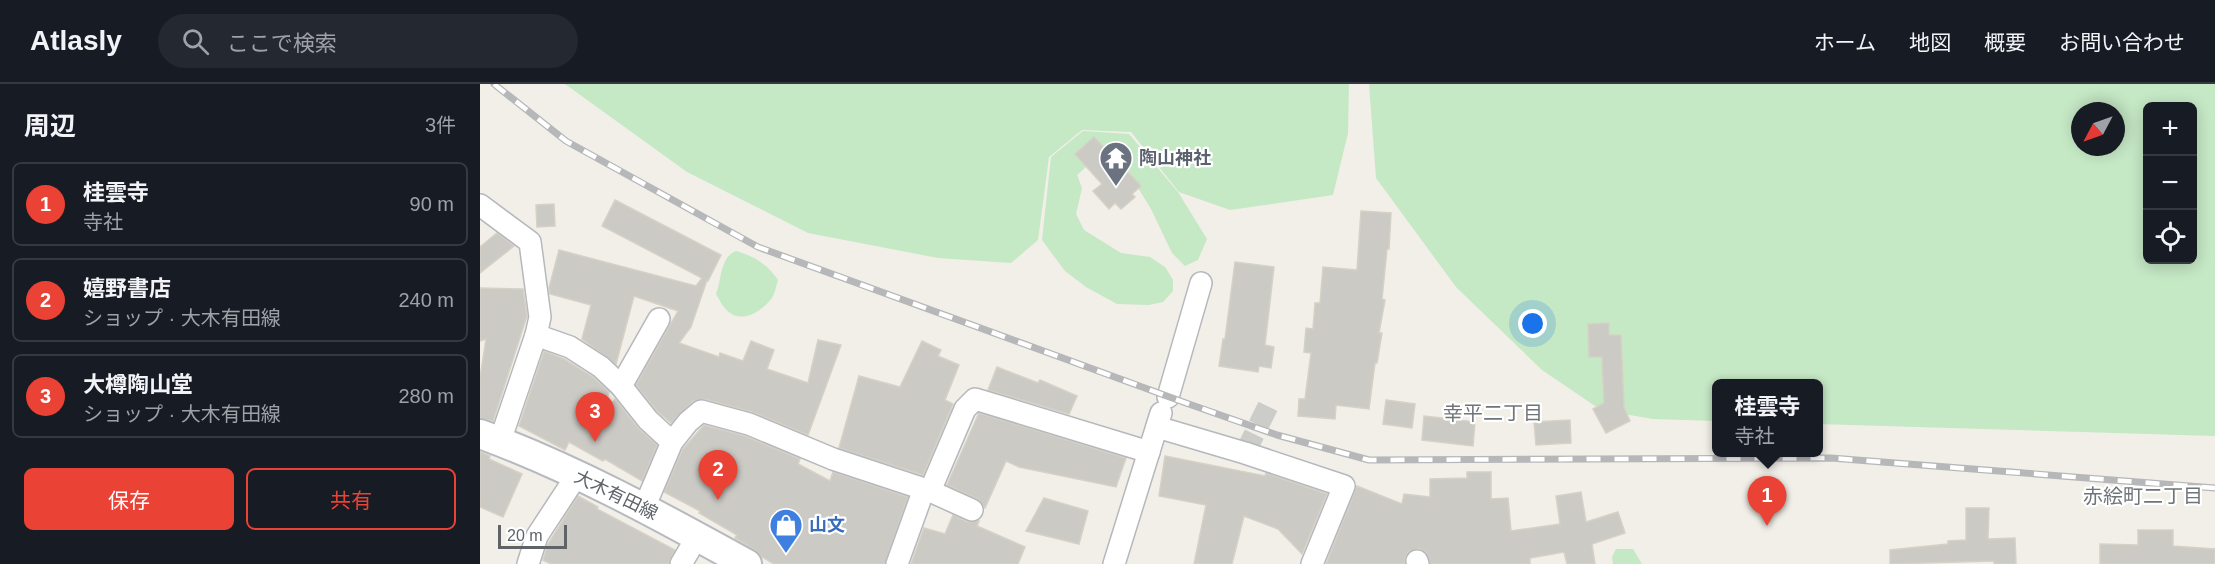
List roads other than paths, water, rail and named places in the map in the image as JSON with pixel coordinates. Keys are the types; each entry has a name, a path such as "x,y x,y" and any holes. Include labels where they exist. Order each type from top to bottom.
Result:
{"main road":[{"name":"大木有田線","path":"490,438 577,475 644,508 747,564"}],"street":[{"path":"480,206 530,242 540,316 536,335 490,438"},
{"path":"1114,564 1201,283"},
{"path":"621,386 659,319"},
{"path":"536,335 570,347 601,367 621,386 648,420 672,442"},
{"path":"897,564 927,490 965,409 975,399 1149,452"},
{"path":"644,508 672,442 688,422 701,411 749,424 833,459 927,490 972,510"},
{"path":"1162,412 1245,453 1344,486 1312,564"},
{"path":"528,564 537,536 577,475"},
{"path":"681,564 697,537"}],"tunnel":[{"path":"1245,453 1270,402"}],"railway":[{"path":"494,84 566,141 758,247 1277,435 1369,460 1831,458 2215,488"}],"place":[{"name":"陶山神社","path":"1116,187"},
{"name":"大樽陶山堂","path":"595,442"},
{"name":"嬉野書店","path":"718,500"},
{"name":"桂雲寺","path":"1767,526"},
{"name":"山文","path":"786,554"}],"district":[{"name":"幸平二丁目","path":"1493,413"},
{"name":"赤絵町二丁目","path":"2143,496"}]}
